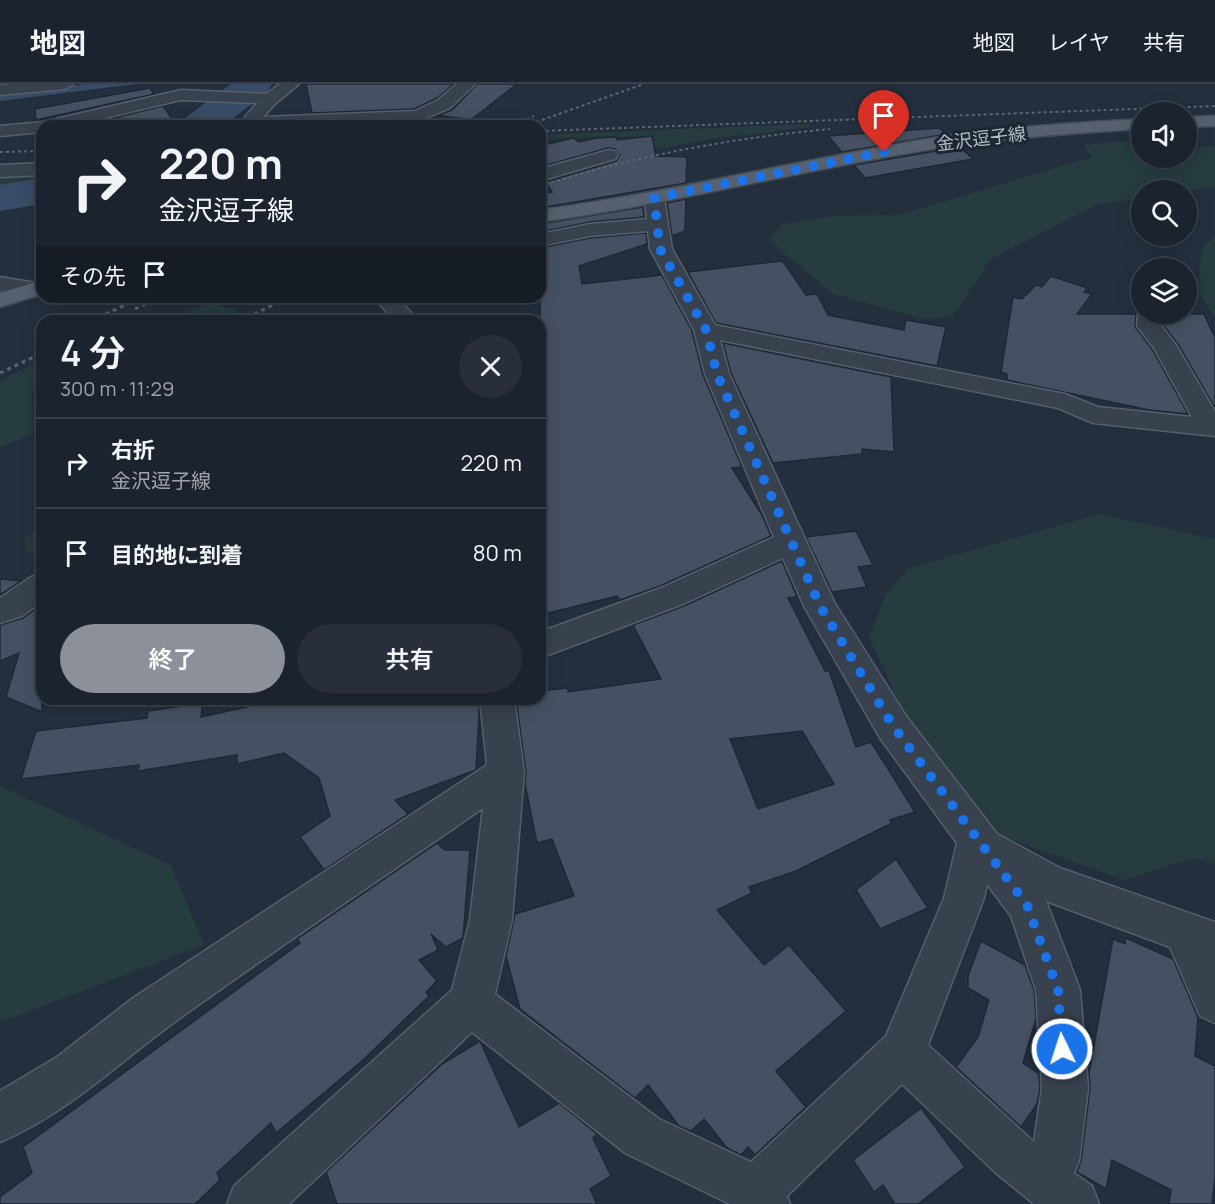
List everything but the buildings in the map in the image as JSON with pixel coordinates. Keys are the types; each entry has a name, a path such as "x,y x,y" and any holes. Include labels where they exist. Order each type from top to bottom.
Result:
{"main road":[{"path":"1197,122 1215,121"},
{"name":"金沢逗子線","path":"546,215 654,198 953,140 1045,130 1131,125"},
{"path":"0,300 36,289"}],"street":[{"path":"0,90 65,84"},
{"path":"74,120 172,97 262,98 291,84"},
{"path":"349,120 418,116 444,104 467,84"},
{"path":"256,120 254,117 262,98"},
{"path":"0,131 36,128"},
{"path":"546,173 609,155"},
{"path":"0,171 36,169"},
{"path":"654,198 660,249 706,330 717,374 820,606 887,717 977,841 1027,905 1058,990 1065,1088 1055,1161"},
{"path":"546,239 590,230 658,224"},
{"path":"0,284 36,288"},
{"path":"390,303 401,315"},
{"path":"1149,324 1213,428"},
{"path":"706,330 1065,402 1093,415 1213,428"},
{"path":"546,643 672,596 792,541"},
{"path":"0,611 11,607 36,589"},
{"path":"252,1204 471,1003 491,920 506,772 498,705"},
{"path":"0,1118 73,1073 149,1014 506,772"},
{"path":"977,841 1049,884 1200,938 1215,1001"},
{"path":"471,1003 642,1136 761,1198 902,1052 964,898 977,841"},
{"path":"902,1052 1013,1156 1074,1204"}],"green space":[{"path":"809,124 811,127 717,138 656,149 651,136 554,138 546,141 546,135"},
{"path":"1122,141 1131,142 1131,168 1197,168 1197,147 1215,146 1215,187 1197,190 1197,180 1131,180 1131,200 1096,205 991,259 953,316 924,319 833,294 768,239 783,224 835,216 899,215 1092,157 1083,145"},
{"path":"36,168 36,188 0,198 0,170"},
{"path":"1215,235 1215,318 1198,291 1202,248"},
{"path":"209,303 234,309 240,315 184,315"},
{"path":"36,363 36,388 32,391 33,434 0,447 0,381"},
{"path":"1099,514 1215,539 1215,864 1194,858 1124,880 993,833 908,723 869,637 886,594 909,568"},
{"path":"36,529 36,553 27,554 24,539"},
{"path":"0,786 171,865 204,945 0,1022"}],"water":[{"path":"87,84 136,84 0,101 0,94"}],"waterway":[{"path":"207,120 254,84"},
{"path":"0,198 36,192"}],"railway":[{"path":"542,120 644,84"},
{"path":"546,131 1215,106"},
{"path":"524,120 534,116"},
{"path":"546,184 647,157 756,137 830,129"},
{"path":"0,152 36,151"},
{"path":"104,315 129,303"},
{"path":"135,309 148,303"},
{"path":"254,314 277,303"},
{"path":"0,373 36,356"}],"route":[{"path":"884,152 654,198 660,249 706,330 717,374 820,606 893,726 1027,905 1058,990 1062,1049"}]}
